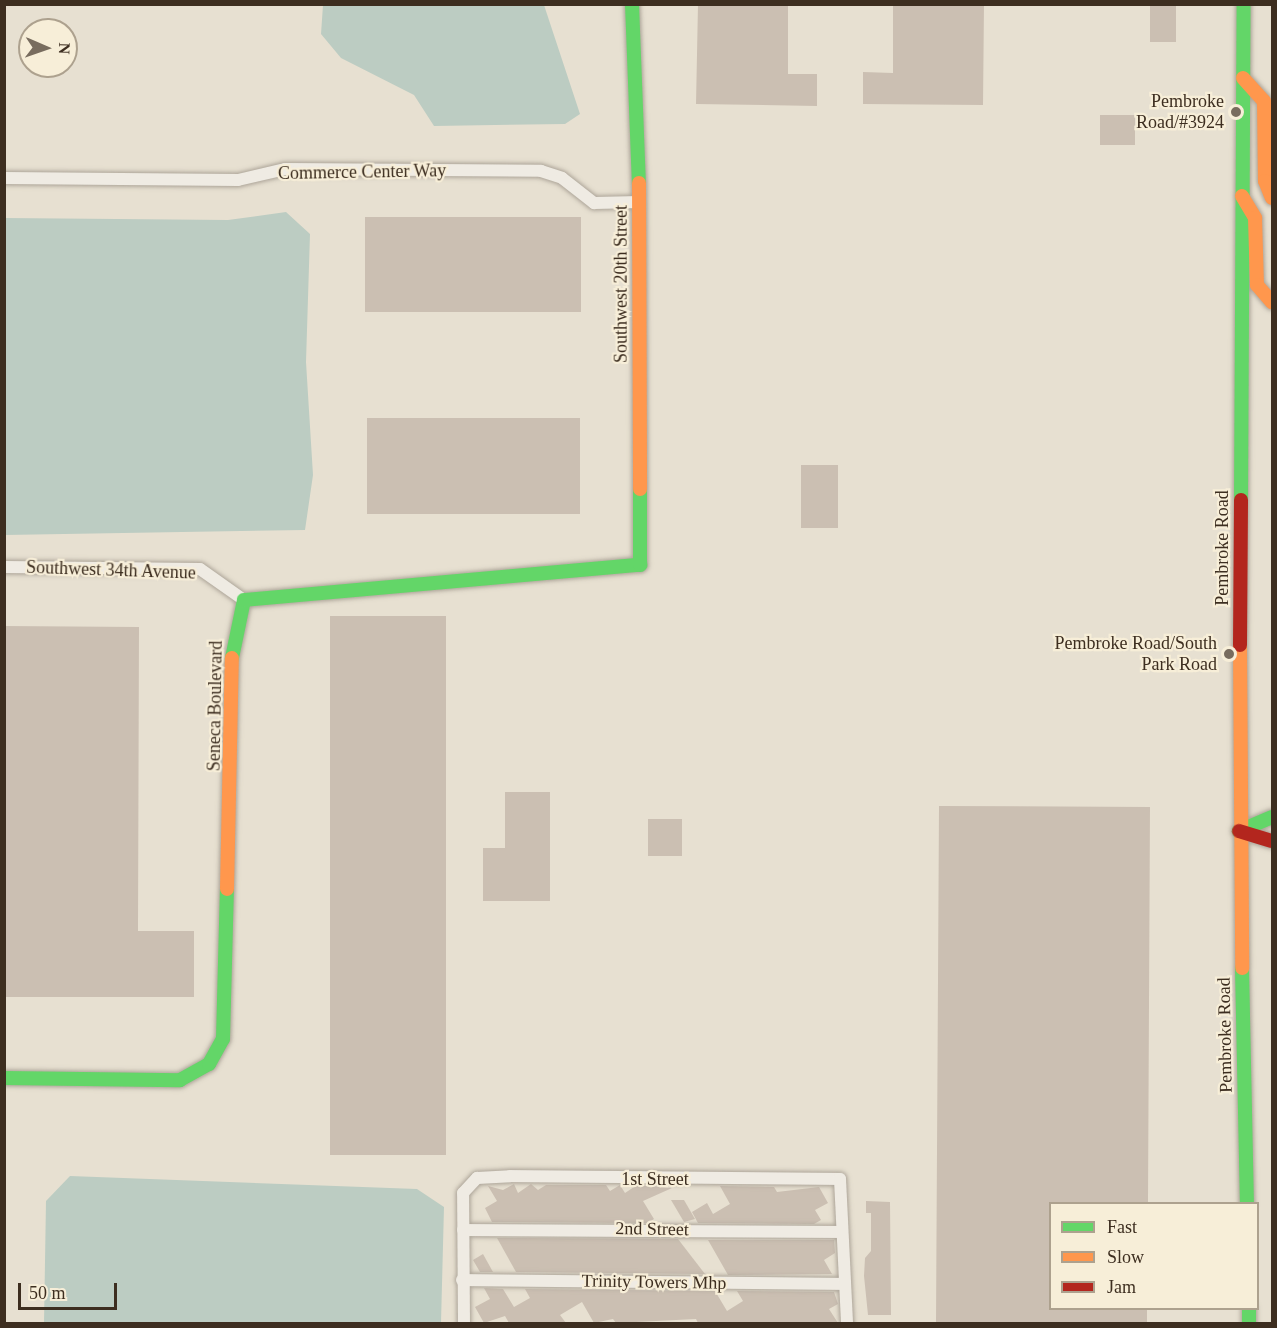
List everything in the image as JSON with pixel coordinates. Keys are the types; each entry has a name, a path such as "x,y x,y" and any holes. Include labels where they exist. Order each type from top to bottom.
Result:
{"street":[{"name":"Southwest 20th Street","path":"244,600 640,565 639,202 632,4"},
{"name":"Pembroke Road","path":"1244,4 1241,195 1239,831 1247,1202"},
{"path":"1243,78 1264,101 1265,181 1272,198"},
{"name":"Commerce Center Way","path":"4,178 238,180 285,169 541,171 562,178 594,202 639,202"},
{"path":"1241,195 1255,218 1257,285 1272,302"},
{"name":"Southwest 34th Avenue","path":"4,567 200,569 244,600"},
{"name":"Seneca Boulevard","path":"4,1078 180,1080 209,1064 223,1039 233,634 244,600"},
{"path":"1239,831 1272,817"},
{"path":"1239,831 1272,841"},
{"name":"1st Street","path":"464,1323 463,1230 467,1186 477,1178 510,1176 840,1179 847,1323"},
{"name":"2nd Street","path":"463,1230 842,1232"},
{"name":"Trinity Towers Mhp","path":"462,1280 845,1284"}],"shaded area":[{"path":"323,5 544,5 580,114 565,124 434,126 414,95 341,58 321,34"},
{"path":"286,212 310,234 306,362 313,475 305,530 5,535 5,218 228,220"},
{"path":"70,1176 417,1189 444,1207 441,1323 44,1323 46,1201"}],"building":[{"path":"698,4 788,4 788,74 817,74 817,106 696,104"},
{"path":"893,4 984,4 983,105 863,104 863,72 893,73"},
{"path":"1150,4 1176,4 1176,42 1150,42"},
{"path":"1100,115 1135,115 1135,145 1100,145"},
{"path":"365,217 581,217 581,312 365,312"},
{"path":"367,418 580,418 580,514 367,514"},
{"path":"801,465 838,465 838,528 801,528"},
{"path":"330,616 446,616 446,1155 330,1155"},
{"path":"4,626 139,627 138,931 194,931 194,997 4,997"},
{"path":"505,792 550,792 550,901 483,901 483,848 505,848"},
{"path":"939,806 1150,807 1148,1202 1049,1202 1049,1310 1147,1310 1147,1323 936,1323"},
{"path":"648,819 682,819 682,856 648,856"},
{"path":"514,1184 518,1193 531,1184 538,1190 546,1185 606,1185 610,1191 620,1185 625,1193 637,1185 672,1188 643,1201 654,1219 648,1223 492,1222 485,1208 497,1201 488,1186 503,1190"},
{"path":"720,1186 774,1187 777,1192 819,1187 828,1203 815,1210 821,1220 814,1224 698,1223 692,1212 707,1203 713,1214 730,1204"},
{"path":"671,1200 684,1200 695,1219 684,1222"},
{"path":"866,1201 890,1202 891,1315 868,1315 864,1276 865,1258 871,1251 871,1213 866,1213"},
{"path":"497,1238 678,1239 705,1274 516,1272"},
{"path":"708,1240 834,1240 835,1253 824,1260 832,1274 728,1275"},
{"path":"483,1254 493,1272 480,1272 473,1260"},
{"path":"484,1288 503,1289 514,1307 530,1298 525,1289 715,1291 727,1311 743,1301 737,1291 834,1292 838,1304 829,1309 838,1323 698,1323 696,1319 616,1323 613,1319 594,1323 582,1302 560,1315 566,1323 509,1323 505,1316 484,1323 475,1307 490,1299"}],"traffic: fast":[{"path":"632,4 639,183"},
{"path":"1241,500 1244,4"},
{"path":"232,658 244,600 640,565 640,489"},
{"path":"1239,831 1272,817"},
{"path":"4,1078 180,1080 209,1064 223,1039 227,889"},
{"path":"1242,968 1247,1202"},
{"path":"1249,1310 1249,1324"}],"traffic: slow":[{"path":"1243,78 1264,101 1265,181 1272,198"},
{"path":"639,183 640,489"},
{"path":"1242,196 1255,218 1257,285 1272,302"},
{"path":"1240,645 1242,968"},
{"path":"227,889 232,658"}],"traffic: jam":[{"path":"1240,645 1241,500"},
{"path":"1239,831 1272,841"}],"place":[{"name":"Pembroke Road/#3924","path":"1236,112"},
{"name":"Pembroke Road/South Park Road","path":"1229,654"}]}
